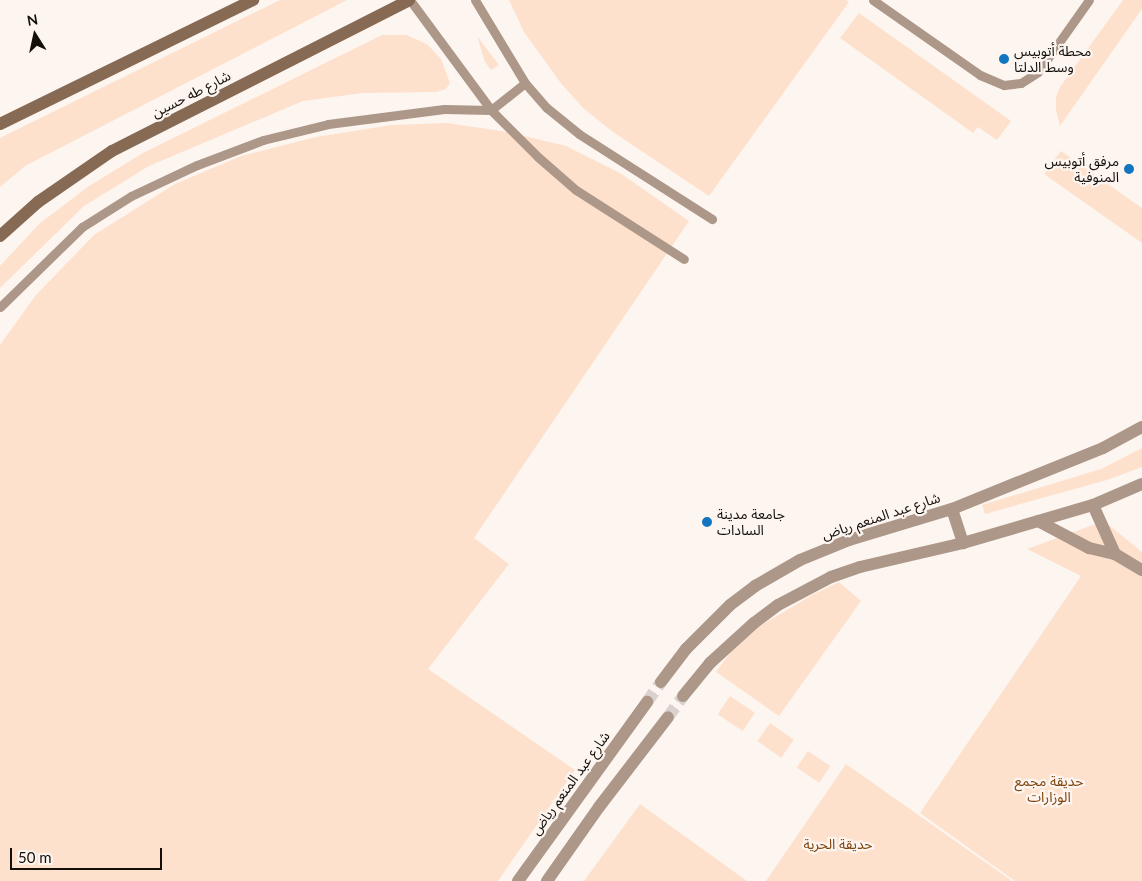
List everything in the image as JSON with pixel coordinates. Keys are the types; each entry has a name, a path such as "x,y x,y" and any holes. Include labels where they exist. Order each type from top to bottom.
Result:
{"main road":[{"path":"0,124 253,0"},
{"name":"شارع طه حسين","path":"0,236 6,225 112,151 409,0"}],"street":[{"name":"شارع عبد المنعم رياض","path":"661,682 707,626 749,591 777,572 824,549 952,509 1103,448 1142,427"},
{"path":"684,696 710,663 731,642 778,605 804,590 860,567 963,543 1093,505 1142,484"},
{"path":"1093,505 1115,554"},
{"path":"952,509 963,543"},
{"path":"1038,521 1089,548 1115,554 1142,570"},
{"name":"شارع عبد المنعم رياض","path":"518,881 646,702"},
{"path":"547,881 599,807 668,717"}],"lane":[{"path":"409,0 491,110 538,157 576,190 684,259"},
{"path":"475,0 525,83 547,108 579,134 712,220"},
{"path":"873,0 980,75 1004,85 1021,83 1038,72 1088,0"},
{"path":"0,307 82,227 131,196 197,165 263,140 328,124 444,109 491,110 525,83"}],"green space":[{"path":"280,0 347,0 25,166 0,187 0,138"},
{"path":"509,0 846,0 849,2 709,196 613,132 583,108 560,82 524,32"},
{"path":"1123,0 1142,0 1142,9 1060,126 1056,110 1056,97 1060,87"},
{"path":"859,13 1011,121 997,140 978,127 973,133 840,38"},
{"path":"382,35 406,35 427,44 441,59 450,83 446,89 436,92 363,93 303,101 149,166 84,206 0,288 0,266 39,224 89,186 143,153"},
{"path":"477,36 499,65 491,70 485,62"},
{"path":"447,123 508,132 566,146 620,173 689,221 474,538 509,564 428,669 575,770 498,881 0,881 0,345 36,295 94,235 175,184 241,156 316,137 392,125"},
{"path":"1061,151 1142,208 1142,243 1044,174"},
{"path":"1142,448 1142,467 1107,480 985,514 982,505 1101,469"},
{"name":"حديقة مجمع الوزارات","path":"1104,521 1142,552 1142,881 1015,881 920,813 1081,576 1027,549"},
{"path":"839,582 861,601 779,716 716,672 733,649 755,629 814,594"},
{"path":"730,696 755,713 743,731 718,714"},
{"path":"770,723 794,740 781,758 757,741"},
{"path":"808,751 830,766 819,783 797,768"},
{"name":"حديقة الحرية","path":"846,764 1012,881 766,881"},
{"path":"640,804 747,881 584,881"}],"tunnel":[{"path":"647,702 661,682"},
{"path":"668,717 683,696"}],"place":[{"name":"محطة أتوبيس وسط الدلتا","path":"1004,59"},
{"name":"مرفق أتوبيس المنوفية","path":"1129,169"},
{"name":"جامعة مدينة السادات","path":"707,522"}]}
